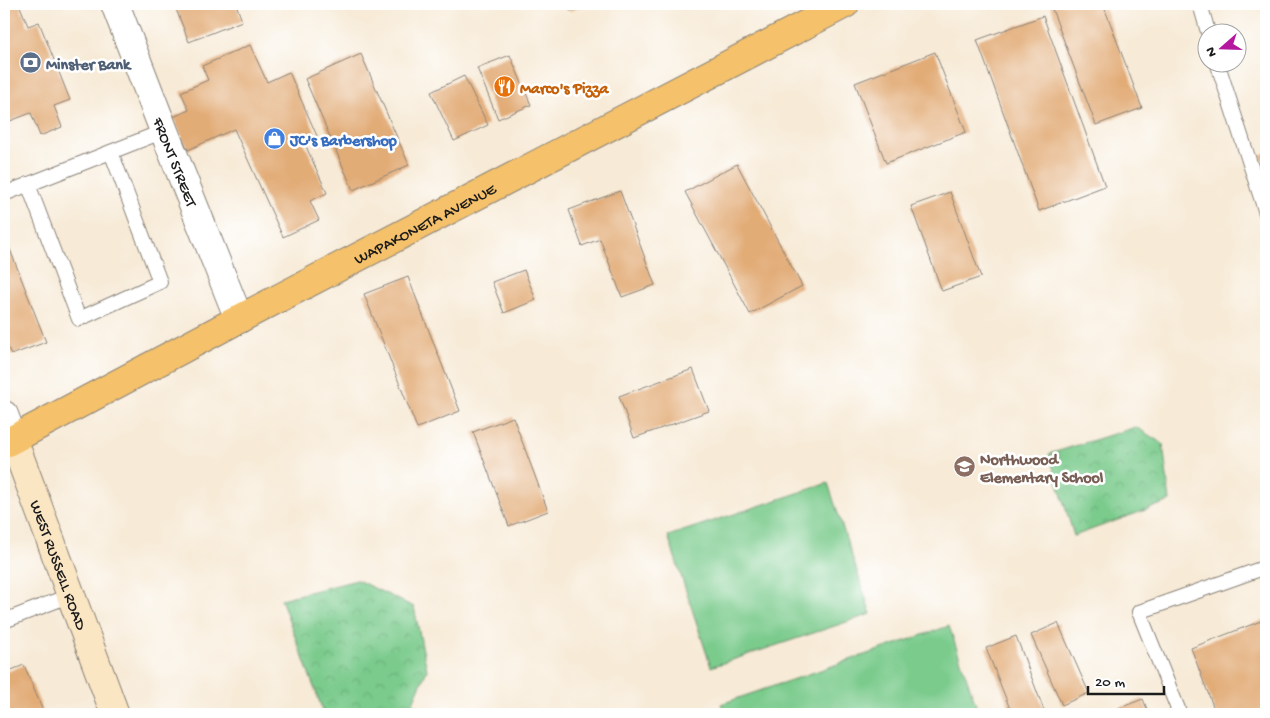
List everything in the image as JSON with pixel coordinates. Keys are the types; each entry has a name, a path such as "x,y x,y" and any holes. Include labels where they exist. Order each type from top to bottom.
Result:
{"main road":[{"name":"WAPAKONETA AVENUE","path":"7,433 239,319 845,4"},
{"name":"WEST RUSSELL ROAD","path":"7,433 71,595 115,714"}],"street":[{"name":"FRONT STREET","path":"115,4 239,319"}],"lane":[{"path":"1200,4 1205,22"},
{"path":"1220,72 1266,213"},
{"path":"4,194 164,131"},
{"path":"28,184 79,319 160,282 111,152"},
{"path":"1180,714 1139,612 1266,567"},
{"path":"4,621 71,595"}],"green space":[{"path":"1136,427 1163,444 1170,501 1074,536 1049,454"},
{"path":"828,483 871,614 711,667 668,536"},
{"path":"357,580 414,607 427,670 412,705 384,714 324,714 281,599"},
{"path":"949,626 979,714 725,714 721,704"}],"building":[{"name":"Minster Bank","path":"4,4 19,4 28,26 39,22 70,100 54,106 62,127 40,136 31,113 10,121 4,104"},
{"path":"174,4 236,4 242,21 189,42"},
{"path":"567,4 588,4 570,11"},
{"path":"1050,4 1103,4 1142,108 1096,125"},
{"path":"1043,16 1105,186 1039,211 977,40"},
{"name":"JC's Barbershop","path":"250,45 267,82 289,72 317,136 304,142 327,193 310,201 319,220 283,237 234,129 188,150 173,117 189,110 181,92 208,80 202,66"},
{"path":"935,52 966,132 886,163 855,83"},
{"path":"361,54 409,165 353,190 305,79"},
{"name":"Marco's Pizza","path":"510,55 531,105 498,119 477,68"},
{"path":"464,76 488,125 454,141 431,92"},
{"path":"1266,153 1266,171 1260,155"},
{"path":"737,164 802,286 750,314 685,192"},
{"path":"620,191 655,285 622,297 600,239 582,246 569,210"},
{"path":"950,192 981,277 942,291 911,206"},
{"path":"9,247 46,342 11,355 4,336 4,248"},
{"path":"524,270 536,300 504,313 492,282"},
{"path":"408,277 460,411 417,428 364,294"},
{"path":"693,369 709,411 634,438 619,396"},
{"path":"513,417 548,511 509,526 473,432"},
{"path":"1266,619 1266,714 1216,714 1191,648"},
{"path":"1058,623 1089,693 1062,705 1031,635"},
{"path":"1016,636 1045,713 1012,714 986,648"},
{"path":"24,665 43,711 35,714 4,714 4,673"},
{"path":"1143,699 1149,714 1103,714"}],"place":[{"name":"Minster Bank","path":"30,63"},
{"name":"Marco's Pizza","path":"504,87"},
{"name":"JC's Barbershop","path":"274,139"},
{"name":"Northwood Elementary School","path":"964,467"}]}
